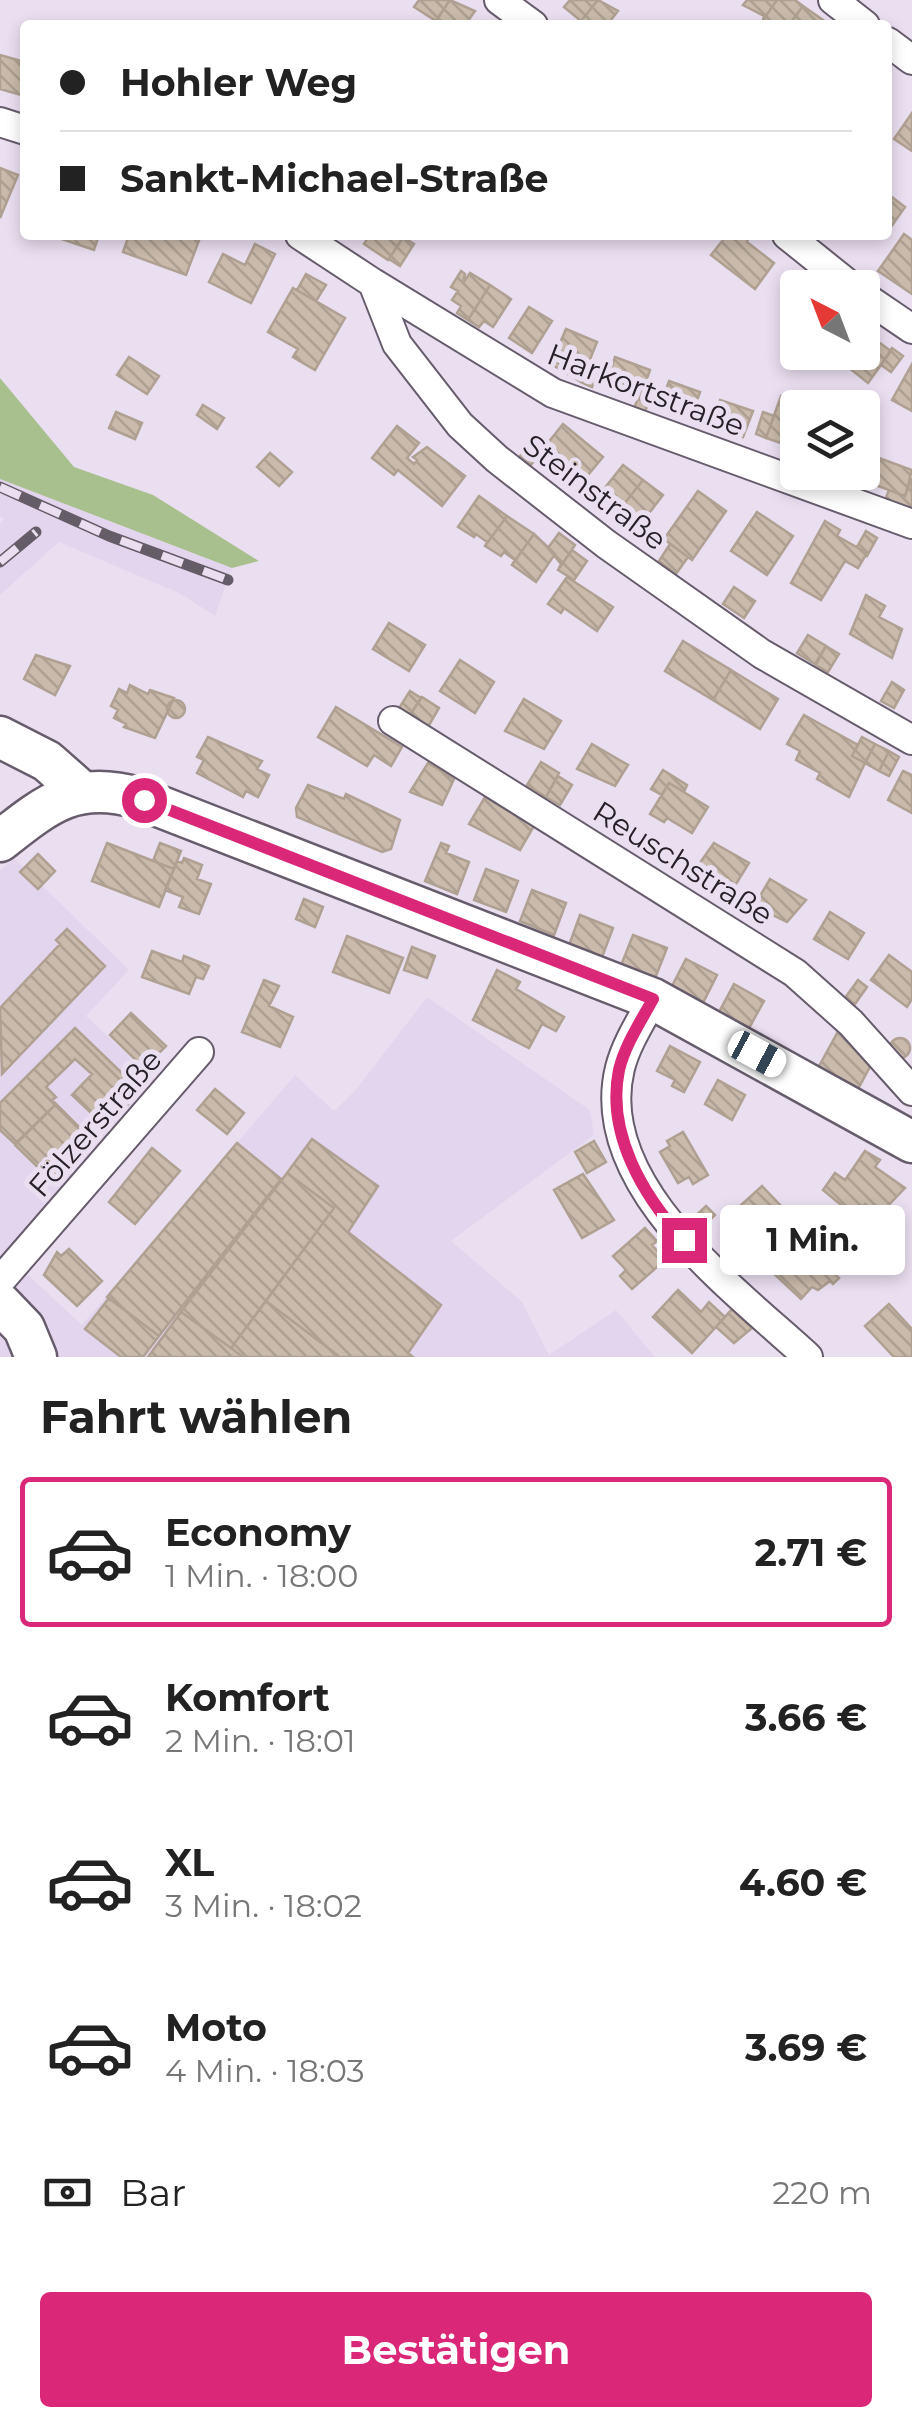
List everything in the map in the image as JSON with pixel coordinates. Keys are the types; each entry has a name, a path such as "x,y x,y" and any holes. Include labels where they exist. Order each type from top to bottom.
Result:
{"street":[{"path":"499,0 526,20"},
{"path":"833,0 859,20"},
{"path":"308,240 373,283"},
{"path":"793,240 831,270"},
{"name":"Harkortstraße","path":"373,283 553,392 912,524"},
{"name":"Steinstraße","path":"373,283 397,344 460,425 497,460 606,544 762,654 912,740"},
{"path":"880,307 912,329"},
{"name":"Reuschstraße","path":"393,721 795,973 852,1023 912,1091"},
{"path":"0,737 47,761 63,798"},
{"path":"0,841 63,798 114,792 144,800 653,999 912,1142"},
{"path":"653,999 619,1071 620,1112 638,1182 658,1212 710,1267 808,1357"},
{"name":"Fölzerstraße","path":"0,1281 199,1052"},
{"path":"0,1302 24,1328 36,1357"}],"shaded area":[{"path":"0,479 232,568 215,616 181,594 59,542 0,595 0,524 4,519 0,516"},
{"path":"15,859 129,970 86,1016 156,1081 9,1257 82,1325 295,1075 334,1111 355,1091 427,997 590,1110 594,1135 451,1241 522,1302 549,1355 616,1310 655,1357 0,1357 0,870"}],"green space":[{"path":"0,378 74,467 153,495 259,561 232,568 0,479"}],"building":[{"path":"419,0 450,0 437,20 414,7"},
{"path":"450,0 475,11 469,20 436,20"},
{"path":"570,0 598,0 582,20 564,7"},
{"path":"598,0 618,11 611,20 582,20"},
{"path":"747,0 777,0 763,20 764,16 743,5"},
{"path":"777,0 795,0 803,6 793,20 763,20"},
{"path":"803,6 823,20 793,20"},
{"path":"0,55 20,61 20,95 0,89"},
{"path":"912,113 912,151 894,139"},
{"path":"0,168 18,175 0,218"},
{"path":"892,197 905,207 892,225"},
{"path":"904,234 912,240 912,294 879,270"},
{"path":"65,240 97,240 94,250"},
{"path":"127,240 199,240 186,275 123,252"},
{"path":"367,240 402,240 388,260 364,244"},
{"path":"401,240 414,244 400,266 389,259"},
{"path":"723,240 748,240 774,263 755,289 711,255"},
{"path":"255,244 275,254 251,303 209,282 223,254 245,265"},
{"path":"461,271 465,274 463,283 470,273 490,285 468,320 457,313 461,306 452,300 458,291 451,287"},
{"path":"306,274 326,285 316,301 297,290"},
{"path":"490,285 511,299 493,327 484,321 479,327 468,320"},
{"path":"293,288 345,318 315,370 293,357 298,349 268,332"},
{"path":"529,307 552,321 532,353 509,338"},
{"path":"566,329 597,342 581,382 551,364"},
{"path":"880,343 891,351 880,366"},
{"path":"892,348 903,356 891,372 881,365"},
{"path":"129,357 159,376 147,394 117,375"},
{"path":"615,357 650,370 640,399 605,386"},
{"path":"590,360 601,365 592,387 581,382"},
{"path":"912,364 912,411 892,400"},
{"path":"852,370 877,370 868,383"},
{"path":"669,381 700,392 691,417 660,405"},
{"path":"645,382 655,385 645,412 634,408"},
{"path":"780,399 780,443 766,438"},
{"path":"720,400 753,411 743,437 711,424"},
{"path":"203,405 224,418 217,429 197,415"},
{"path":"116,412 142,423 135,439 109,428"},
{"path":"763,412 774,416 766,438 756,434"},
{"path":"563,424 603,457 583,481 571,471 566,477 551,464 556,459 543,449"},
{"path":"397,426 419,443 407,458 414,464 417,460 413,457 427,447 465,476 442,506 398,470 394,475 372,458"},
{"path":"533,440 543,449 531,465 520,456"},
{"path":"270,453 292,472 279,486 257,467"},
{"path":"880,458 912,470 905,496 880,487"},
{"path":"623,465 643,480 620,509 600,494"},
{"path":"912,478 912,509 885,500 889,490 905,496"},
{"path":"643,480 663,495 640,525 620,509"},
{"path":"698,491 726,511 692,560 664,539"},
{"path":"479,496 507,516 485,546 487,542 476,534 474,537 458,527"},
{"path":"757,512 793,536 767,575 731,551"},
{"path":"507,516 534,534 512,565 515,560 504,552 501,556 485,546"},
{"path":"825,521 840,530 837,536 867,553 858,568 845,561 821,600 791,583"},
{"path":"866,531 877,538 867,556 857,547"},
{"path":"559,533 575,545 558,570 561,564 548,548"},
{"path":"534,534 555,554 536,582 512,565"},
{"path":"670,544 688,557 676,574 659,561"},
{"path":"572,550 587,561 574,580 558,570"},
{"path":"567,577 613,607 597,631 564,608 561,613 548,604"},
{"path":"734,587 755,601 744,618 723,604"},
{"path":"866,595 885,606 879,617 902,629 892,658 850,634"},
{"path":"389,623 425,645 409,671 373,649"},
{"path":"808,635 826,646 815,664 797,653"},
{"path":"683,641 731,670 713,700 665,671"},
{"path":"826,646 839,654 828,672 816,665"},
{"path":"36,655 70,666 55,695 24,679"},
{"path":"460,660 494,682 475,713 440,691"},
{"path":"731,670 778,699 760,729 713,700"},
{"path":"892,682 904,690 894,708 881,701"},
{"path":"130,685 148,694 150,690 174,698 155,738 124,727 126,724 114,718 118,710 111,706 119,689 127,693"},
{"path":"410,691 421,698 410,715 399,708"},
{"path":"422,697 439,708 428,727 410,715"},
{"path":"524,699 561,721 544,749 505,731"},
{"path":"176,700 185,709 176,718 167,709"},
{"path":"336,707 402,747 391,766 374,755 367,766 318,737"},
{"path":"804,715 858,745 852,756 865,763 849,797 817,779 820,773 796,760 800,751 787,744"},
{"path":"208,737 262,761 257,769 269,775 258,797 246,791 243,797 197,773 204,760 197,757"},
{"path":"862,737 875,744 865,763 852,756"},
{"path":"592,744 628,765 615,786 577,769"},
{"path":"875,744 889,751 879,771 865,763"},
{"path":"889,751 899,757 889,776 879,771"},
{"path":"541,762 559,773 546,797 527,785"},
{"path":"428,763 454,779 442,805 410,792"},
{"path":"663,770 687,785 684,792 669,783 662,795 651,789"},
{"path":"903,771 912,775 912,813 888,800"},
{"path":"558,776 572,785 560,805 546,797"},
{"path":"669,783 708,807 692,833 667,818 664,822 650,814"},
{"path":"308,785 344,799 346,794 400,820 391,849 382,852 297,817 296,808"},
{"path":"485,797 534,826 520,850 469,824"},
{"path":"107,843 174,869 159,907 92,881"},
{"path":"160,843 181,851 174,869 153,861"},
{"path":"441,843 449,846 446,853 469,862 457,894 425,881"},
{"path":"714,843 749,863 733,889 697,867"},
{"path":"38,854 55,871 38,889 20,872"},
{"path":"184,858 202,865 197,879 211,884 199,914 179,907 183,897 165,890 177,861 182,863"},
{"path":"486,869 518,881 506,912 474,900"},
{"path":"770,879 806,900 787,922 754,906"},
{"path":"532,890 566,903 554,935 520,921"},
{"path":"304,899 323,907 315,927 296,919"},
{"path":"830,912 864,933 848,959 814,939"},
{"path":"580,915 613,928 601,960 568,948"},
{"path":"67,929 105,966 2,1074 0,1008 60,944 56,940"},
{"path":"633,935 667,948 654,981 620,968"},
{"path":"347,936 403,958 389,993 333,972"},
{"path":"412,947 435,956 427,978 404,970"},
{"path":"152,951 182,962 184,956 209,966 203,979 196,977 189,994 142,977"},
{"path":"889,955 912,972 912,999 907,1007 871,980"},
{"path":"686,959 717,975 702,1005 671,988"},
{"path":"497,970 520,982 516,989 564,1017 556,1031 542,1024 529,1048 473,1020"},
{"path":"264,980 279,986 269,1006 293,1017 280,1047 242,1032"},
{"path":"858,980 867,987 855,1004 845,998"},
{"path":"734,984 764,1001 748,1030 718,1014"},
{"path":"131,1013 166,1046 144,1068 110,1035"},
{"path":"75,1028 125,1076 114,1087 130,1102 106,1127 72,1095 92,1074 75,1059 46,1087 56,1097 52,1100 56,1104 15,1144 0,1130 0,1103"},
{"path":"840,1028 872,1063 858,1089 818,1068"},
{"path":"900,1038 910,1048 900,1058 890,1048"},
{"path":"670,1046 700,1062 684,1092 672,1086 675,1080 657,1071"},
{"path":"718,1080 745,1095 732,1120 705,1104"},
{"path":"215,1089 244,1113 227,1134 197,1110"},
{"path":"56,1104 93,1141 52,1181 15,1145"},
{"path":"683,1132 708,1175 693,1184 689,1177 678,1183 660,1152 670,1146 667,1141"},
{"path":"312,1139 378,1186 348,1232 441,1305 408,1353 413,1357 340,1357 266,1301 334,1208 287,1173"},
{"path":"594,1141 606,1162 587,1173 575,1152"},
{"path":"237,1143 281,1179 159,1336 107,1297"},
{"path":"152,1148 180,1171 135,1224 109,1202"},
{"path":"865,1151 880,1160 875,1167 905,1188 880,1214 865,1204 859,1213 849,1207 847,1210 823,1190 835,1173 845,1180"},
{"path":"287,1173 334,1208 231,1348 181,1312"},
{"path":"583,1174 614,1220 582,1238 554,1190"},
{"path":"762,1186 782,1207 750,1238 729,1216"},
{"path":"706,1206 715,1215 698,1232 689,1222"},
{"path":"645,1228 657,1241 652,1245 665,1260 632,1289 620,1276 626,1270 613,1256"},
{"path":"784,1229 792,1238 777,1254 768,1245"},
{"path":"792,1238 839,1278 818,1290 812,1287 801,1299 770,1270"},
{"path":"742,1242 756,1256 740,1271 726,1256"},
{"path":"69,1249 102,1281 77,1306 44,1275 57,1252 61,1256"},
{"path":"678,1290 701,1312 709,1302 725,1317 692,1353 653,1317"},
{"path":"109,1298 159,1336 143,1357 121,1357 85,1329"},
{"path":"266,1301 340,1357 243,1357 231,1348"},
{"path":"889,1304 912,1329 912,1357 894,1357 865,1326"},
{"path":"732,1309 752,1328 734,1343 716,1327"},
{"path":"181,1312 231,1348 243,1357 148,1357"}],"railway":[{"path":"0,487 109,536 228,580"},
{"path":"0,562 36,532"}],"route":[{"path":"144,800 653,999 619,1071 620,1112 638,1182 684,1240"}]}
